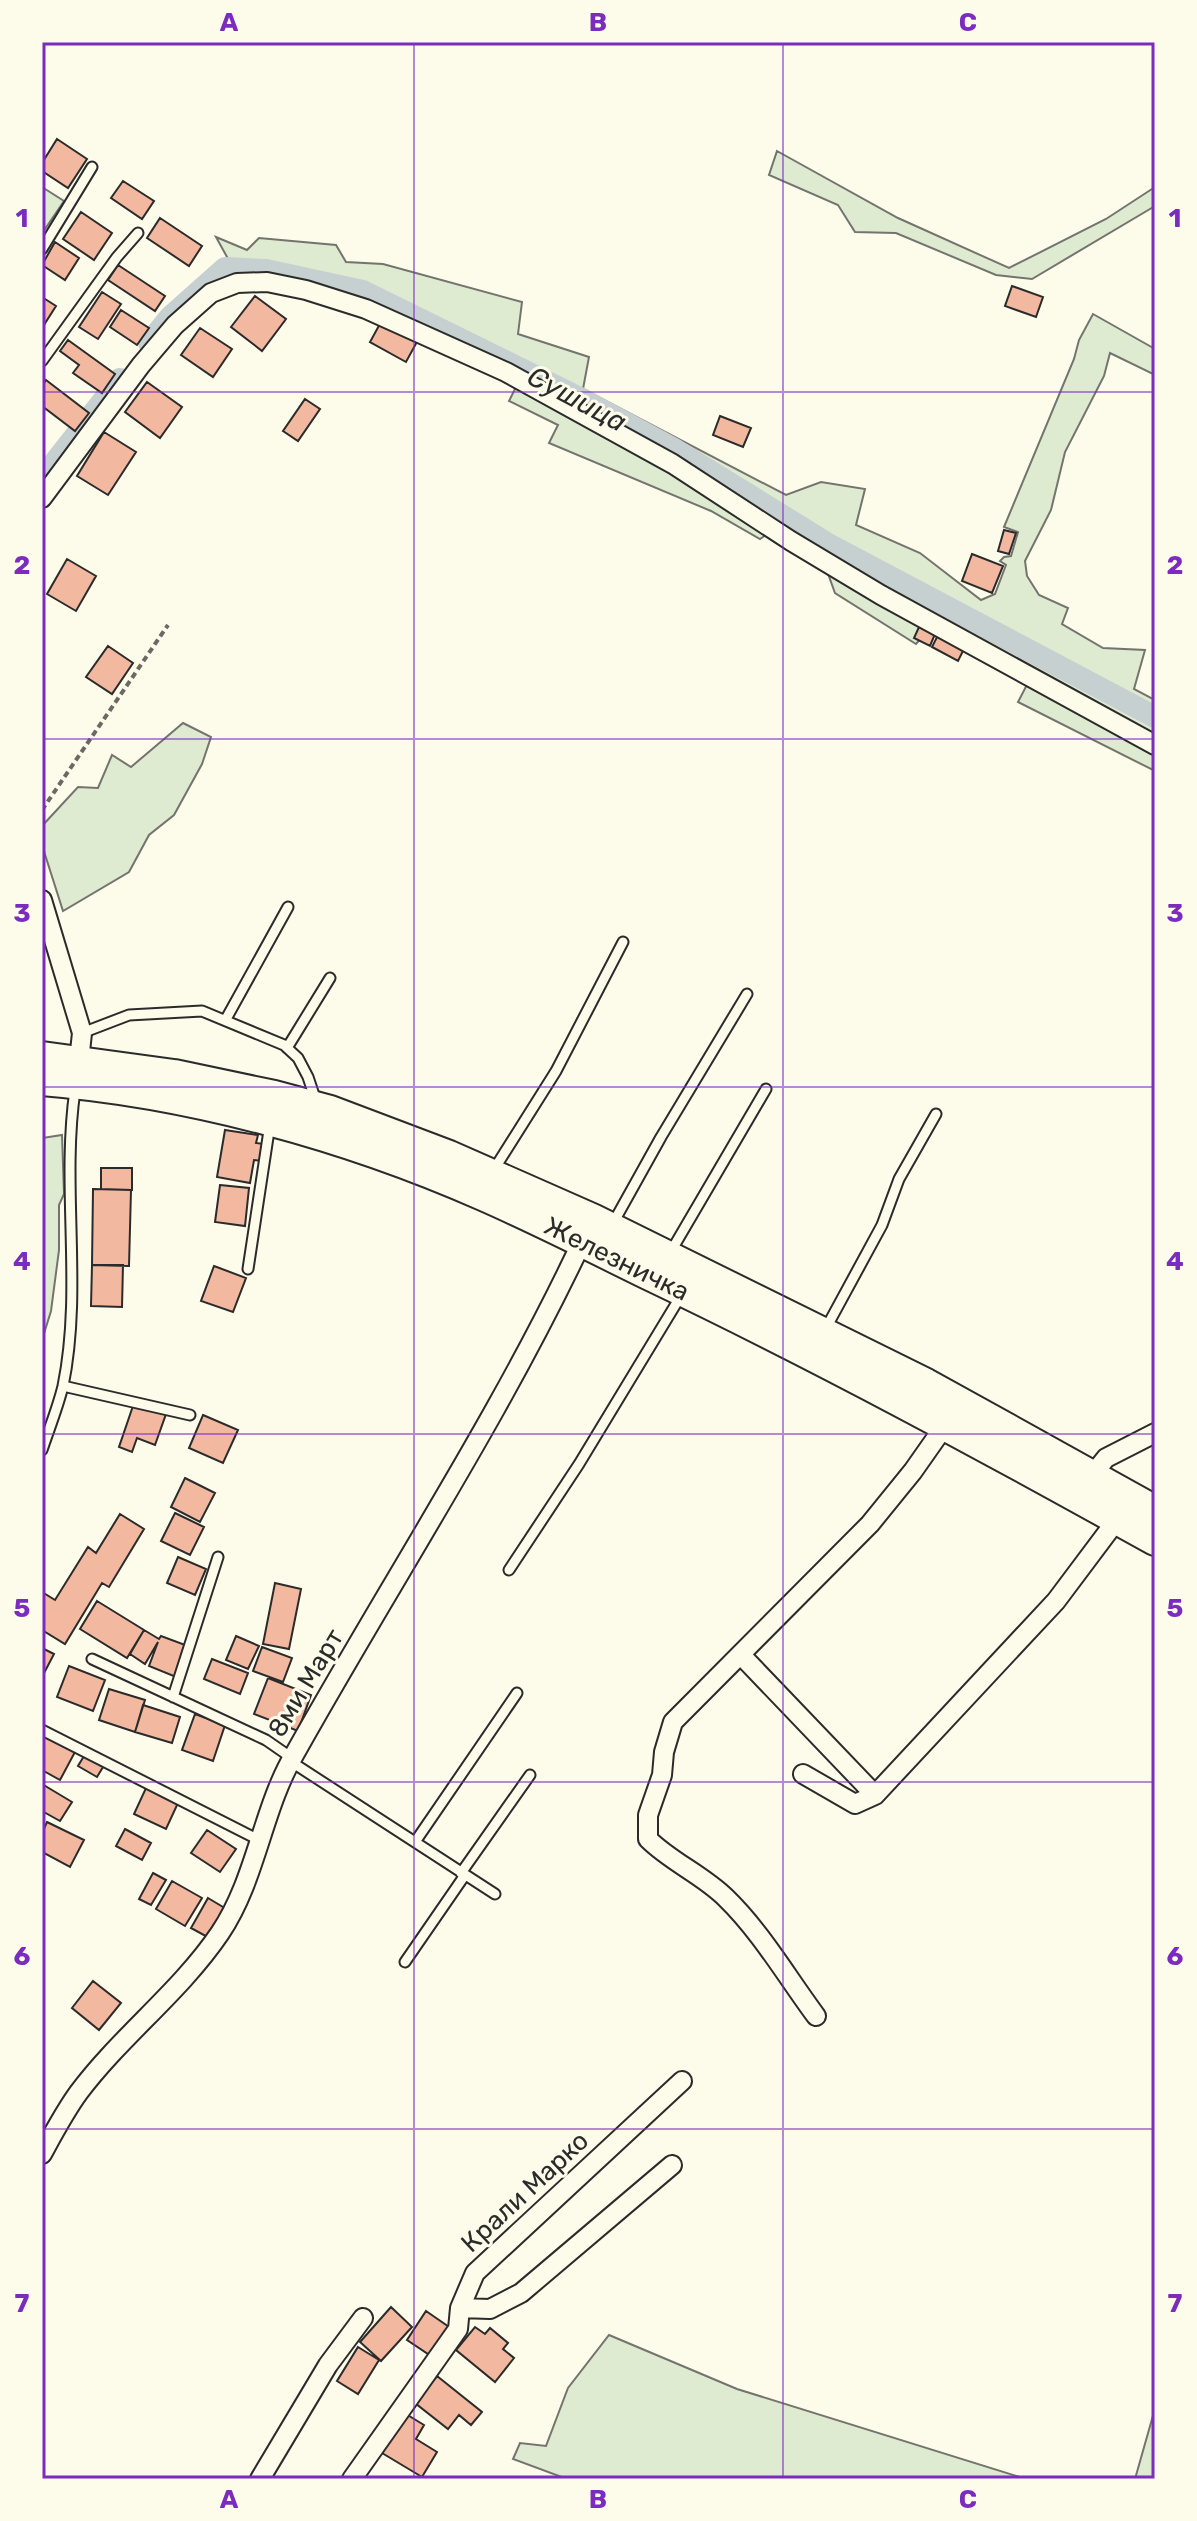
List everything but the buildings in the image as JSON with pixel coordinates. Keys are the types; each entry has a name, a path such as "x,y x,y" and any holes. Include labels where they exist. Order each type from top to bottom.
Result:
{"main road":[{"name":"Железничка","path":"42,1057 79,1059 274,1096 411,1141 491,1174 595,1230 684,1291 946,1424 1135,1509 1155,1540"},
{"name":"Железничка","path":"42,1080 79,1059 228,1110 319,1133 482,1194 668,1256 926,1384 1085,1485"}],"street":[{"path":"42,498 150,355 175,325 211,293 237,283 267,282 306,290 366,309 506,372 673,464 881,595 1155,745"},
{"path":"42,900 79,1059"},
{"name":"8ми Март","path":"42,2154 61,2117 80,2091 193,1968 221,1931 240,1895 291,1760 434,1518 595,1230"},
{"path":"816,2016 725,1897 666,1856 648,1839 648,1815 662,1775 664,1752 673,1722 870,1524 946,1424"},
{"path":"1085,1485 1106,1458 1155,1433"},
{"path":"803,1774 855,1804 875,1795 1056,1601 1135,1509"},
{"path":"741,1655 875,1795"},
{"name":"Крали Марко","path":"352,2479 458,2329 460,2308 475,2273 682,2081"},
{"path":"460,2308 490,2309 521,2293 672,2165"},
{"path":"260,2479 328,2365 363,2318"}],"lane":[{"path":"42,249 92,167"},
{"path":"42,361 138,233"},
{"path":"226,1019 288,907"},
{"path":"491,1174 556,1071 623,942"},
{"path":"287,1048 330,978"},
{"path":"595,1230 661,1137 747,994"},
{"path":"42,1450 63,1386 70,1315 70,1132 79,1059 129,1015 202,1011 264,1035 287,1048 298,1058 308,1077 318,1108"},
{"path":"668,1256 766,1089"},
{"path":"823,1333 882,1225 899,1179 936,1114"},
{"path":"248,1269 270,1121"},
{"path":"509,1570 579,1464 684,1291"},
{"path":"63,1386 190,1415"},
{"path":"173,1697 218,1557"},
{"path":"92,1659 266,1740 291,1760 495,1894"},
{"path":"415,1842 517,1693"},
{"path":"42,1730 259,1840"},
{"path":"405,1962 530,1775"}],"path":[{"path":"42,810 168,625"}],"green space":[{"path":"777,151 898,218 1009,268 1106,219 1155,187 1155,206 1032,279 996,275 896,233 855,232 838,205 769,175"},
{"path":"42,187 64,201 43,232 42,231"},
{"path":"216,237 247,250 259,238 336,245 346,262 383,264 522,302 518,334 589,357 583,389 786,495 821,482 865,489 856,525 920,553 981,600 995,594 1006,565 1000,561 1011,556 1018,532 1004,527 1074,359 1079,340 1093,314 1155,349 1155,375 1110,353 1104,376 1065,452 1051,510 1025,561 1027,576 1039,595 1068,608 1062,624 1103,648 1145,650 1134,689 1155,700 1155,771 1018,702 1031,677 933,625 916,644 835,593 827,571 772,531 760,539 711,511 549,443 558,425 509,401 516,387 366,307 237,275"},
{"path":"183,723 211,737 202,764 174,815 149,835 129,872 63,911 42,845 42,826 78,787 98,788 112,755 131,767"},
{"path":"62,1135 64,1194 59,1205 59,1250 51,1311 42,1340 42,1138"},
{"path":"609,2335 737,2389 1026,2479 567,2479 513,2459 520,2443 546,2446 568,2388"},
{"path":"1154,2412 1155,2479 1135,2479"}],"waterway":[{"name":"Сушица","path":"149,343 170,317 225,268 266,270 363,291 580,398 676,450 830,545 1155,717"},
{"name":"Сушица","path":"42,478 120,379"}]}
